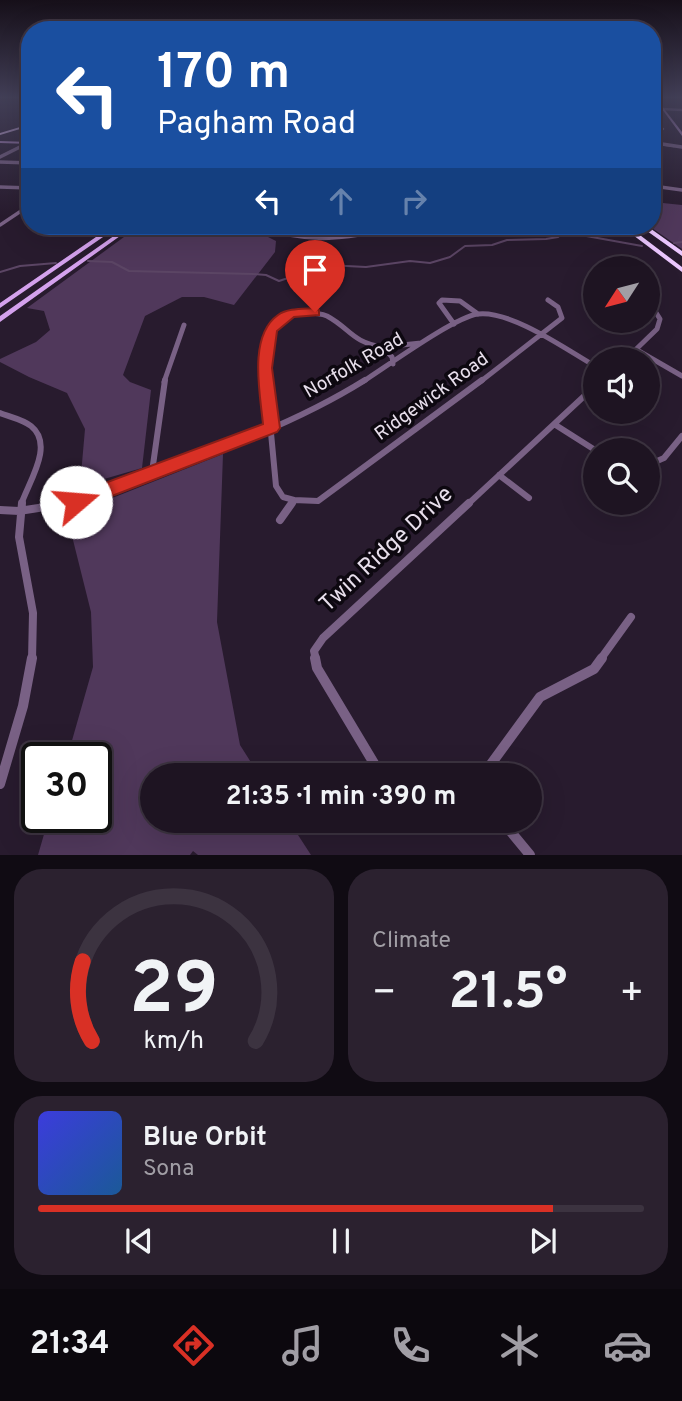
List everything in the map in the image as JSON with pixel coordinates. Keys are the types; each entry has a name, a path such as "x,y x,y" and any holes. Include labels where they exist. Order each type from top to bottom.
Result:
{"highway":[{"path":"636,235 682,270"},
{"path":"656,235 682,254"}],"main road":[{"path":"0,139 21,142"},
{"path":"0,306 103,235"},
{"path":"0,320 118,235"}],"street":[{"path":"661,144 682,147"},
{"path":"0,156 21,147"},
{"path":"0,162 21,163"},
{"path":"0,187 21,188"},
{"path":"661,188 680,191"},
{"path":"0,225 21,211"},
{"path":"0,218 10,219"},
{"path":"281,235 322,241 357,235"},
{"path":"454,324 440,308 439,303 442,300 460,301 478,314 503,317 583,359"},
{"name":"Ridgewick Road","path":"294,500 318,501 542,336 562,318 559,306 548,300"},
{"path":"280,520 294,500 284,497 276,486 268,407 266,347 271,330 283,317 302,312 326,314 357,340 383,347 403,347 426,342"},
{"name":"Norfolk Road","path":"0,510 19,511 76,502 272,428 340,396 454,324 478,314"},
{"path":"152,472 165,377 184,325"},
{"path":"641,347 653,333"},
{"path":"383,347 392,357 393,364"},
{"path":"660,364 682,376"},
{"name":"Twin Ridge Drive","path":"374,763 317,668 314,651 323,638 583,397"},
{"path":"0,413 27,423 37,432 40,445 38,461 19,511 34,628 26,699 0,784"},
{"path":"554,424 583,442"},
{"path":"660,460 682,436"},
{"path":"499,475 529,498"},
{"path":"492,763 540,697 594,669 631,617"},
{"path":"512,833 530,855"}],"shaded area":[{"path":"661,203 682,205 682,249 661,234"},
{"path":"127,235 264,235 276,241 275,252 234,305 204,297 182,297 145,316 123,375 130,382 151,390 142,468 80,486 85,429 67,393 0,362 0,359 36,342 50,330 44,311 27,308"},
{"path":"223,454 217,622 240,745 251,763 140,763 140,833 297,833 311,855 198,855 193,851 190,855 38,855 44,833 112,833 112,742 72,742 93,667 91,612 67,516"}],"waterway":[{"path":"88,261 112,262 129,271 253,274 266,275 279,281 327,265 366,267 410,261 430,263 450,257 465,246 492,245 507,240 546,239 560,235"},
{"path":"581,235 642,246"},
{"path":"674,243 682,242"},
{"path":"0,272 20,266 56,263"}],"route":[{"path":"76,502 272,428 265,382 266,347 271,330 283,317 292,313 315,312"}]}
